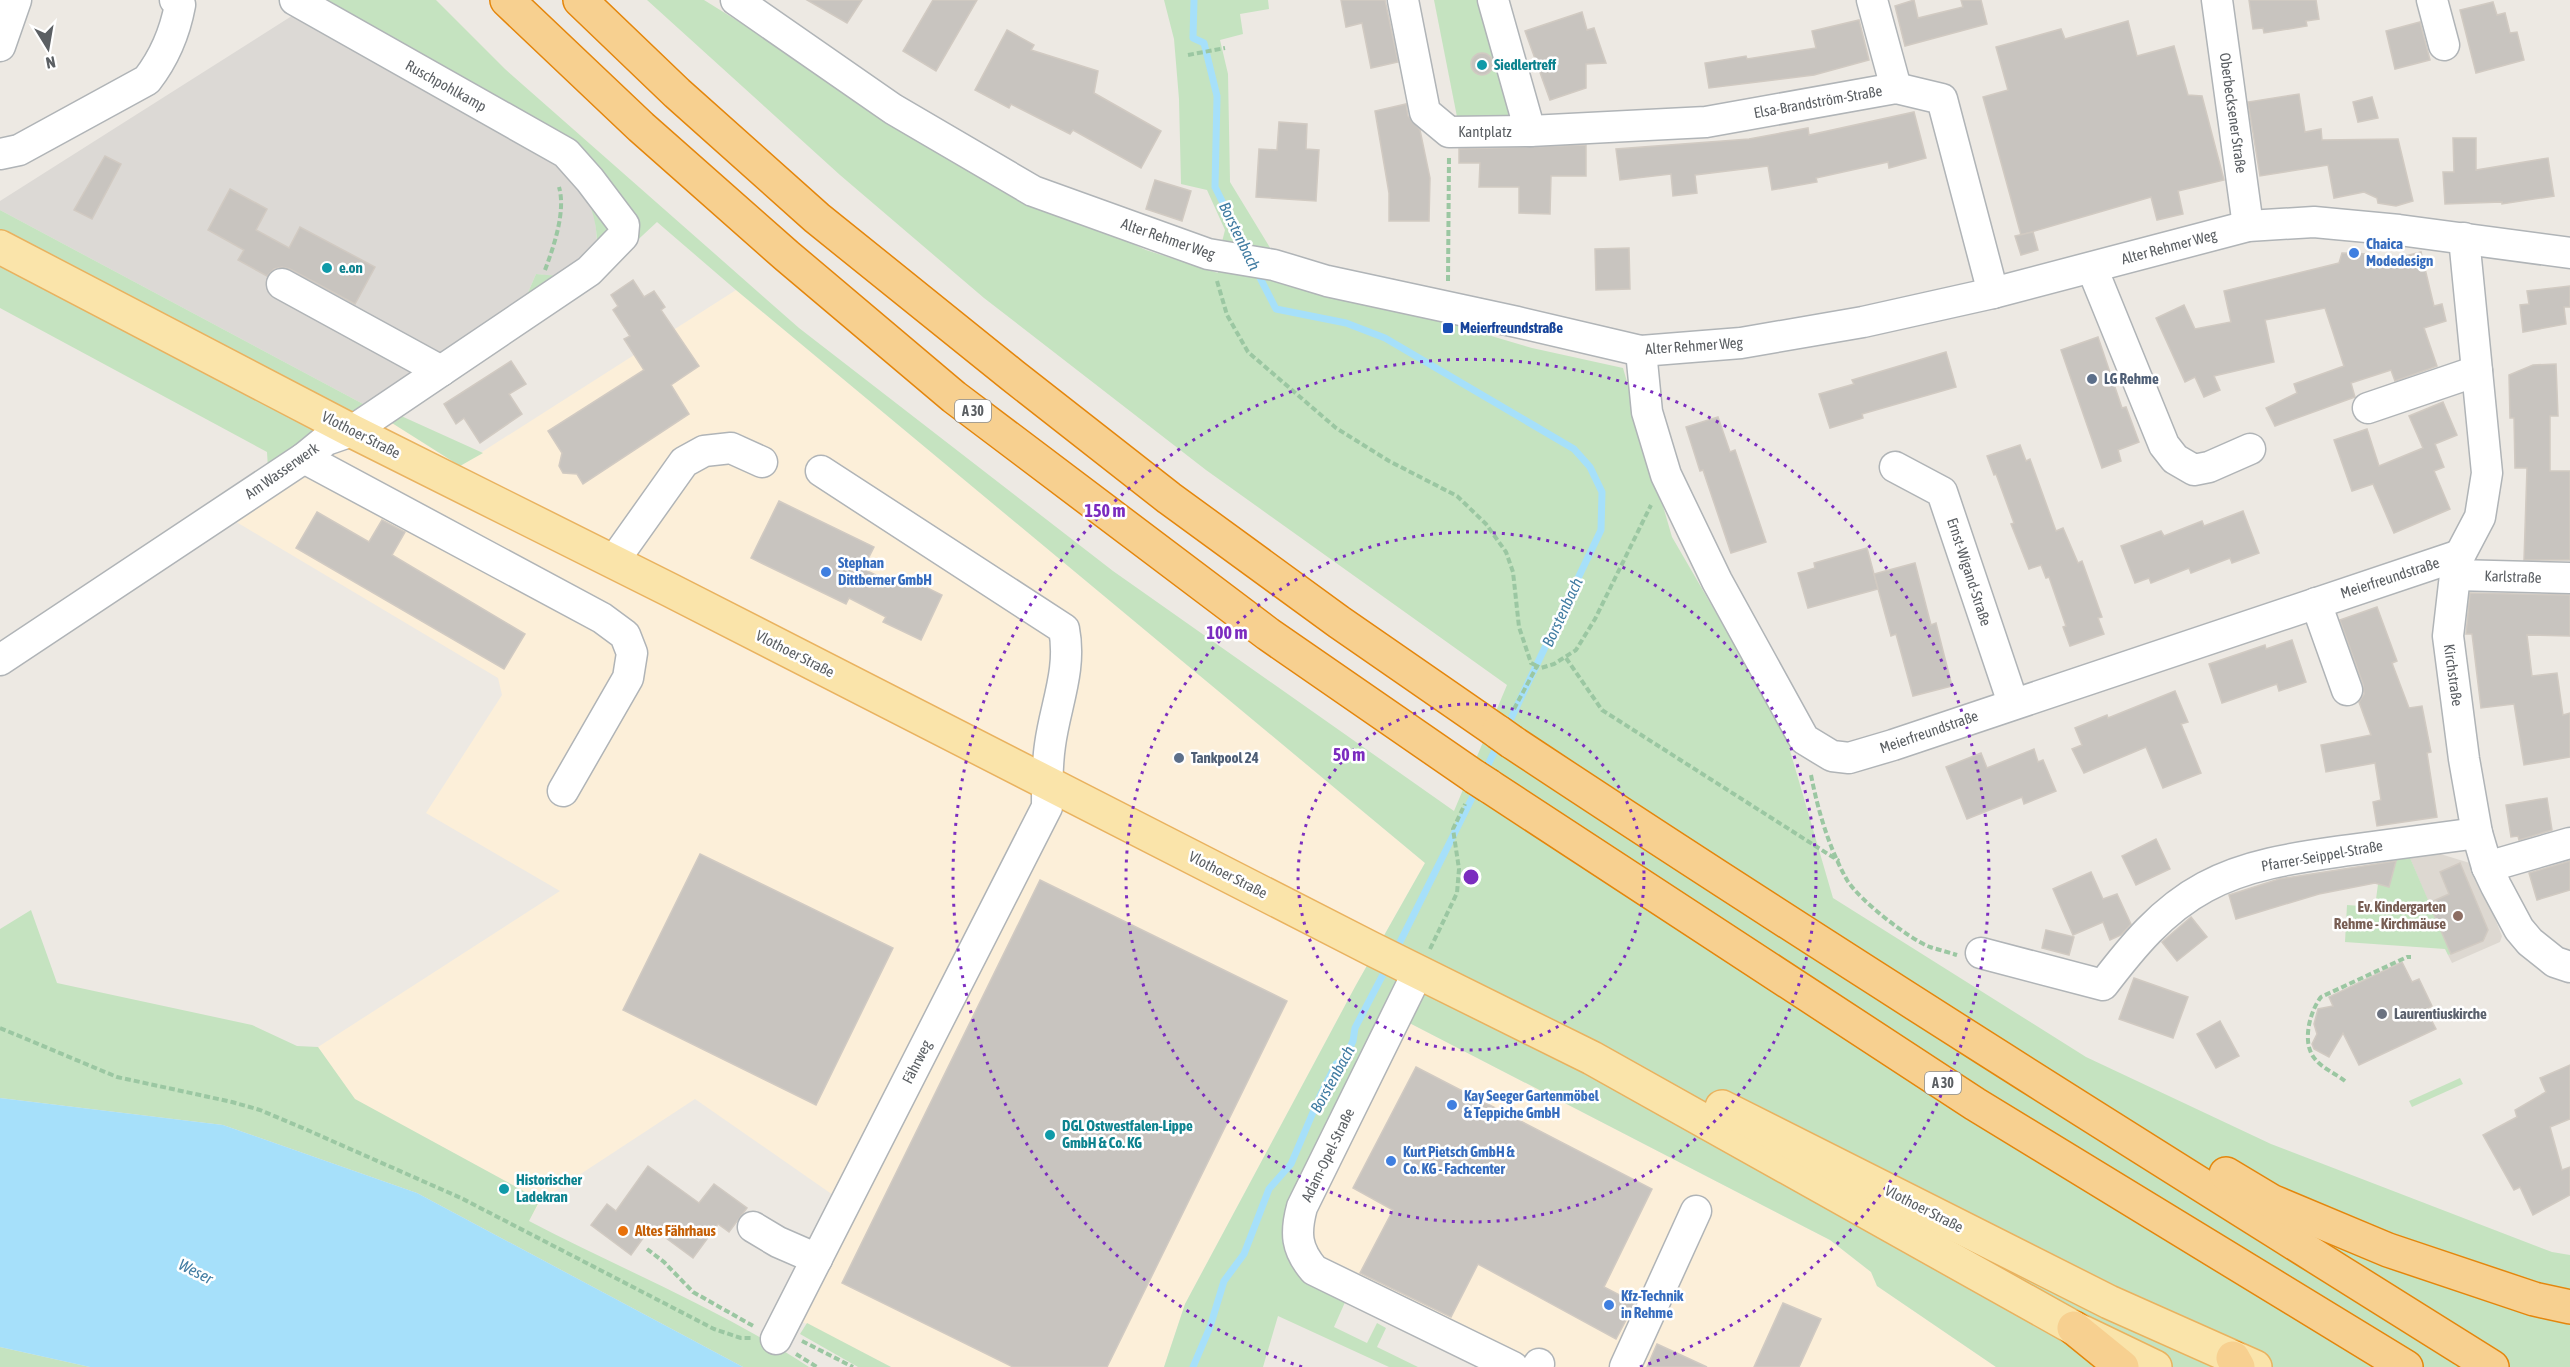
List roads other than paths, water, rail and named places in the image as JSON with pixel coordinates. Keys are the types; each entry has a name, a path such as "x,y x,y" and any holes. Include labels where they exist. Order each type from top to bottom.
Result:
{"highway":[{"name":"A 30","path":"507,0 641,127 787,256 954,397 1268,634 1482,782 1975,1104 2406,1367"},
{"path":"580,0 676,93 808,210 1168,498 1339,622 1505,737 1696,863 2014,1067 2492,1367"},
{"path":"2014,1067 2105,1100 2271,1201 2388,1250 2534,1299 2570,1307"},
{"path":"2074,1328 2122,1367"}],"main road":[{"name":"Vlothoer Straße","path":"0,247 352,431 613,561 1372,949 1592,1058 2074,1328 2155,1367"},
{"name":"Vlothoer Straße","path":"1592,1058 1704,1098 2109,1302 2242,1364"}],"street":[{"path":"0,46 16,0"},
{"path":"0,154 19,150 147,80 155,70 176,28 180,4 175,0"},
{"name":"Ruschpohlkamp","path":"295,0 566,153 590,180"},
{"name":"Alter Rehmer Weg","path":"736,0 893,109 1033,191 1208,254 1274,265 1327,281 1641,351 1741,343 1863,322 1993,293 2248,226 2314,222 2464,238 2570,253"},
{"name":"Kantplatz","path":"1403,0 1425,112 1449,132 1530,131 1493,0"},
{"path":"1872,0 1896,88"},
{"name":"Oberbecksener Straße","path":"2217,0 2248,226"},
{"path":"2432,0 2444,45"},
{"name":"Elsa-Brandström-Straße","path":"1530,131 1706,122 1896,88 1942,99 1993,293"},
{"name":"Am Wasserwerk","path":"0,660 304,458 326,440 352,431 589,271 623,236 624,225 590,180"},
{"name":"Kirchstraße","path":"2464,238 2487,473 2480,517 2458,565 2448,636 2464,759 2477,833 2487,867 2519,929 2530,942 2555,962 2570,967"},
{"path":"2092,268 2164,445 2175,459 2194,470 2209,467 2250,449"},
{"path":"534,309 543,275"},
{"path":"282,284 441,371"},
{"name":"Meierfreundstraße","path":"1641,351 1647,412 1666,475 1717,581 1804,740 1832,756 1849,758 1893,745 2316,603 2458,565"},
{"path":"2368,408 2477,371"},
{"path":"613,561 684,462 704,451 731,448 762,462"},
{"path":"304,458 602,618 625,635 632,653 628,678 562,791"},
{"name":"Ernst-Wigand-Straße","path":"1895,467 1942,492 2013,704"},
{"name":"Fährweg","path":"776,1339 1047,807 1050,745 1063,687 1068,649 1064,629 821,471"},
{"name":"Karlstraße","path":"2458,565 2570,578"},
{"path":"2316,603 2347,690"},
{"name":"Pfarrer-Seippel-Straße","path":"1981,953 2103,985 2141,938 2169,911 2204,887 2238,872 2292,858 2477,833"},
{"path":"2487,867 2570,843"},
{"name":"Adam-Opel-Straße","path":"1418,972 1302,1207 1298,1238 1302,1256 1314,1270 1530,1366"},
{"path":"1625,1367 1695,1211"},
{"path":"753,1227 778,1242 817,1258"}],"water":[{"name":"Weser","path":"0,1098 223,1125 417,1193 743,1367 90,1367 0,1347"}],"waterway":[{"name":"Borstenbach","path":"1194,0 1193,38 1204,43 1217,96 1215,187 1247,251"},
{"name":"Borstenbach","path":"1257,272 1276,309 1346,323 1385,338 1574,449 1590,467 1602,492 1601,530 1507,727"},
{"name":"Borstenbach","path":"1484,773 1499,742"},
{"name":"Borstenbach","path":"1396,950 1477,788"},
{"name":"Borstenbach","path":"1193,1367 1210,1327 1224,1281 1244,1254 1269,1189 1291,1164 1320,1096 1336,1064 1345,1058 1353,1041 1355,1028 1388,965"}],"place":[{"name":"Siedlertreff","path":"1482,65"},
{"name":"Chaica Modedesign","path":"2354,253"},
{"name":"e.on","path":"327,268"},
{"name":"Meierfreundstraße","path":"1448,328"},
{"name":"LG Rehme","path":"2092,379"},
{"name":"Stephan Dittberner GmbH","path":"826,572"},
{"name":"Tankpool 24","path":"1179,758"},
{"name":"Ev. Kindergarten Rehme - Kirchmäuse","path":"2458,916"},
{"name":"Laurentiuskirche","path":"2382,1014"},
{"name":"Kay Seeger Gartenmöbel & Teppiche GmbH","path":"1452,1105"},
{"name":"DGL Ostwestfalen-Lippe GmbH & Co. KG","path":"1050,1135"},
{"name":"Kurt Pietsch GmbH & Co. KG - Fachcenter","path":"1391,1161"},
{"name":"Historischer Ladekran","path":"504,1189"},
{"name":"Altes Fährhaus","path":"623,1231"},
{"name":"Kfz-Technik in Rehme","path":"1609,1305"}]}
